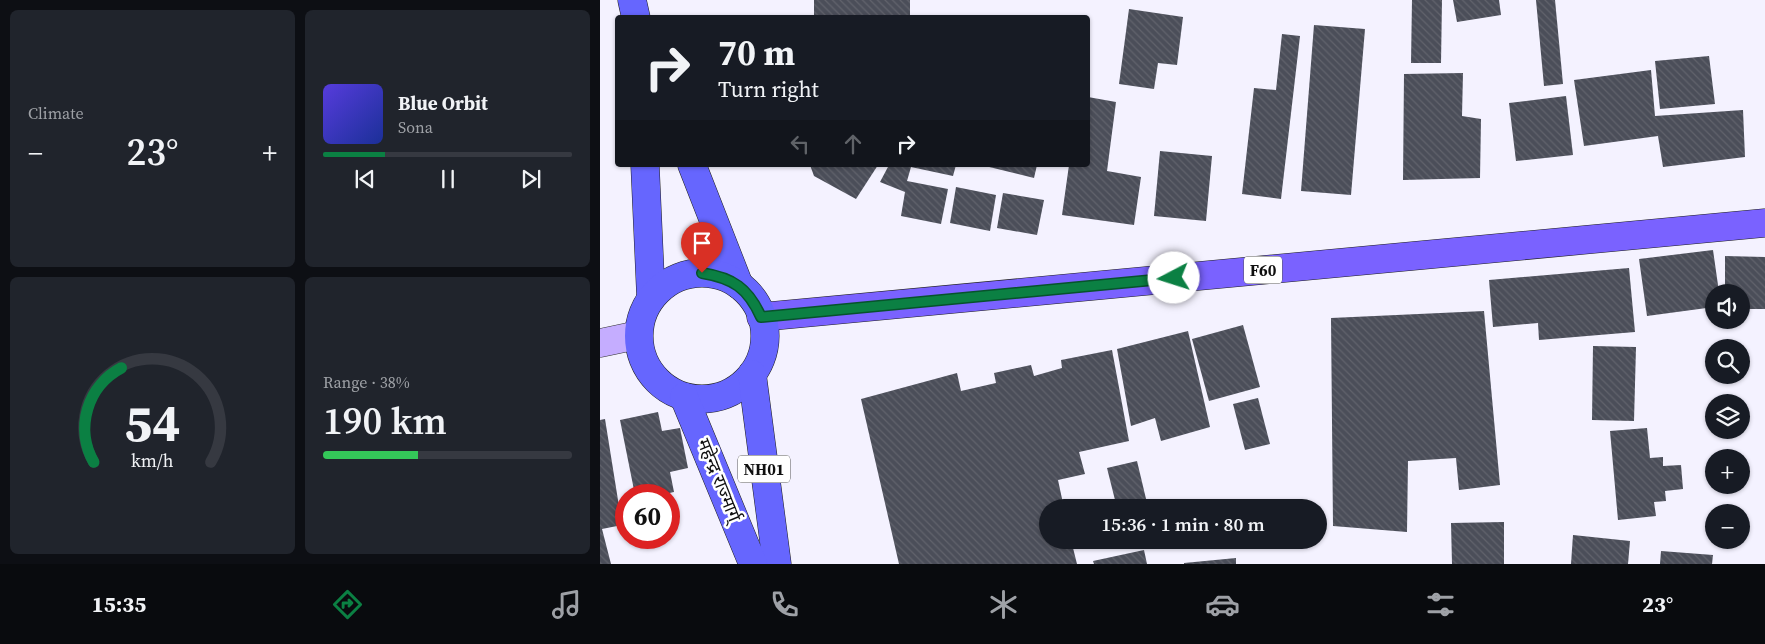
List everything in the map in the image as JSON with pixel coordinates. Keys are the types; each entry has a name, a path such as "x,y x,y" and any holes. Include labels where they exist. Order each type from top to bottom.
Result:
{"highway":[{"path":"632,0 635,15"},
{"path":"645,167 651,298"},
{"path":"693,167 739,285"},
{"path":"702,273 721,276 739,285 753,299 761,317 765,336 761,356 752,374 738,387 721,396 701,399 684,397 664,387 650,373 642,355 638,335 642,316 651,298 665,284 682,276 702,273"},
{"name":"महेन्द्र राज्मार्ग्","path":"752,374 777,564"},
{"name":"महेन्द्र राज्मार्ग्","path":"684,397 753,564"}],"main road":[{"name":"F60","path":"761,317 1765,223"},
{"path":"600,343 638,335"}],"building":[{"path":"814,0 910,0 910,15 814,15"},
{"path":"1412,0 1442,0 1441,63 1411,63"},
{"path":"1453,0 1499,0 1501,15 1457,22"},
{"path":"1536,0 1555,0 1563,84 1544,86"},
{"path":"1129,9 1183,17 1177,65 1158,63 1154,89 1119,84"},
{"path":"1314,25 1365,29 1351,195 1301,191"},
{"path":"1282,34 1300,36 1281,199 1242,194 1254,88 1276,90"},
{"path":"1709,56 1715,104 1660,109 1655,61"},
{"path":"1651,70 1655,116 1743,110 1745,157 1663,167 1658,136 1584,146 1574,80"},
{"path":"1463,73 1462,116 1481,119 1480,178 1403,180 1404,74"},
{"path":"1566,96 1573,155 1516,161 1509,103"},
{"path":"1090,97 1116,102 1107,171 1141,177 1134,225 1062,215 1069,167 1090,167"},
{"path":"1160,151 1212,156 1206,221 1154,216"},
{"path":"811,167 877,167 856,199 814,176"},
{"path":"888,167 911,167 907,181 948,189 941,224 901,216 905,192 880,182"},
{"path":"911,167 955,167 953,176"},
{"path":"989,167 1037,167 1034,178"},
{"path":"956,187 996,195 990,231 950,223"},
{"path":"1003,193 1044,200 1037,235 997,228"},
{"path":"1713,250 1718,284 1705,284 1705,308 1647,316 1639,259"},
{"path":"1725,256 1765,257 1765,309 1750,309 1750,284 1725,284"},
{"path":"1629,268 1635,332 1539,340 1538,323 1493,327 1489,280"},
{"path":"1484,311 1500,485 1459,490 1456,458 1408,461 1407,532 1333,526 1331,318"},
{"path":"1243,325 1260,387 1209,401 1192,339"},
{"path":"1188,331 1210,427 1161,441 1155,418 1131,426 1117,349"},
{"path":"1593,346 1636,347 1634,421 1592,420"},
{"path":"1112,350 1129,441 1079,452 1085,474 1058,480 1062,499 1039,499 1039,549 1073,549 1077,564 899,564 861,399 957,373 961,391 996,383 994,373 1031,365 1034,376 1062,368 1061,360"},
{"path":"1258,398 1270,444 1245,450 1233,404"},
{"path":"658,412 662,431 680,428 688,468 670,472 672,484 633,484 620,420"},
{"path":"605,419 615,484 615,526 602,529 611,564 600,564 600,420"},
{"path":"1647,428 1650,458 1663,457 1663,466 1681,465 1683,489 1665,491 1666,501 1654,502 1656,516 1618,520 1610,431"},
{"path":"1137,461 1146,499 1115,499 1107,468"},
{"path":"1504,522 1504,564 1452,564 1451,523"},
{"path":"1573,535 1630,541 1628,564 1571,564"},
{"path":"1144,550 1147,564 1094,564 1093,561"},
{"path":"1661,551 1713,555 1712,564 1660,564"},
{"path":"1236,558 1236,564 1184,564 1184,563"}],"route":[{"path":"702,273 721,276 739,285 753,299 761,317 1174,278"}]}
